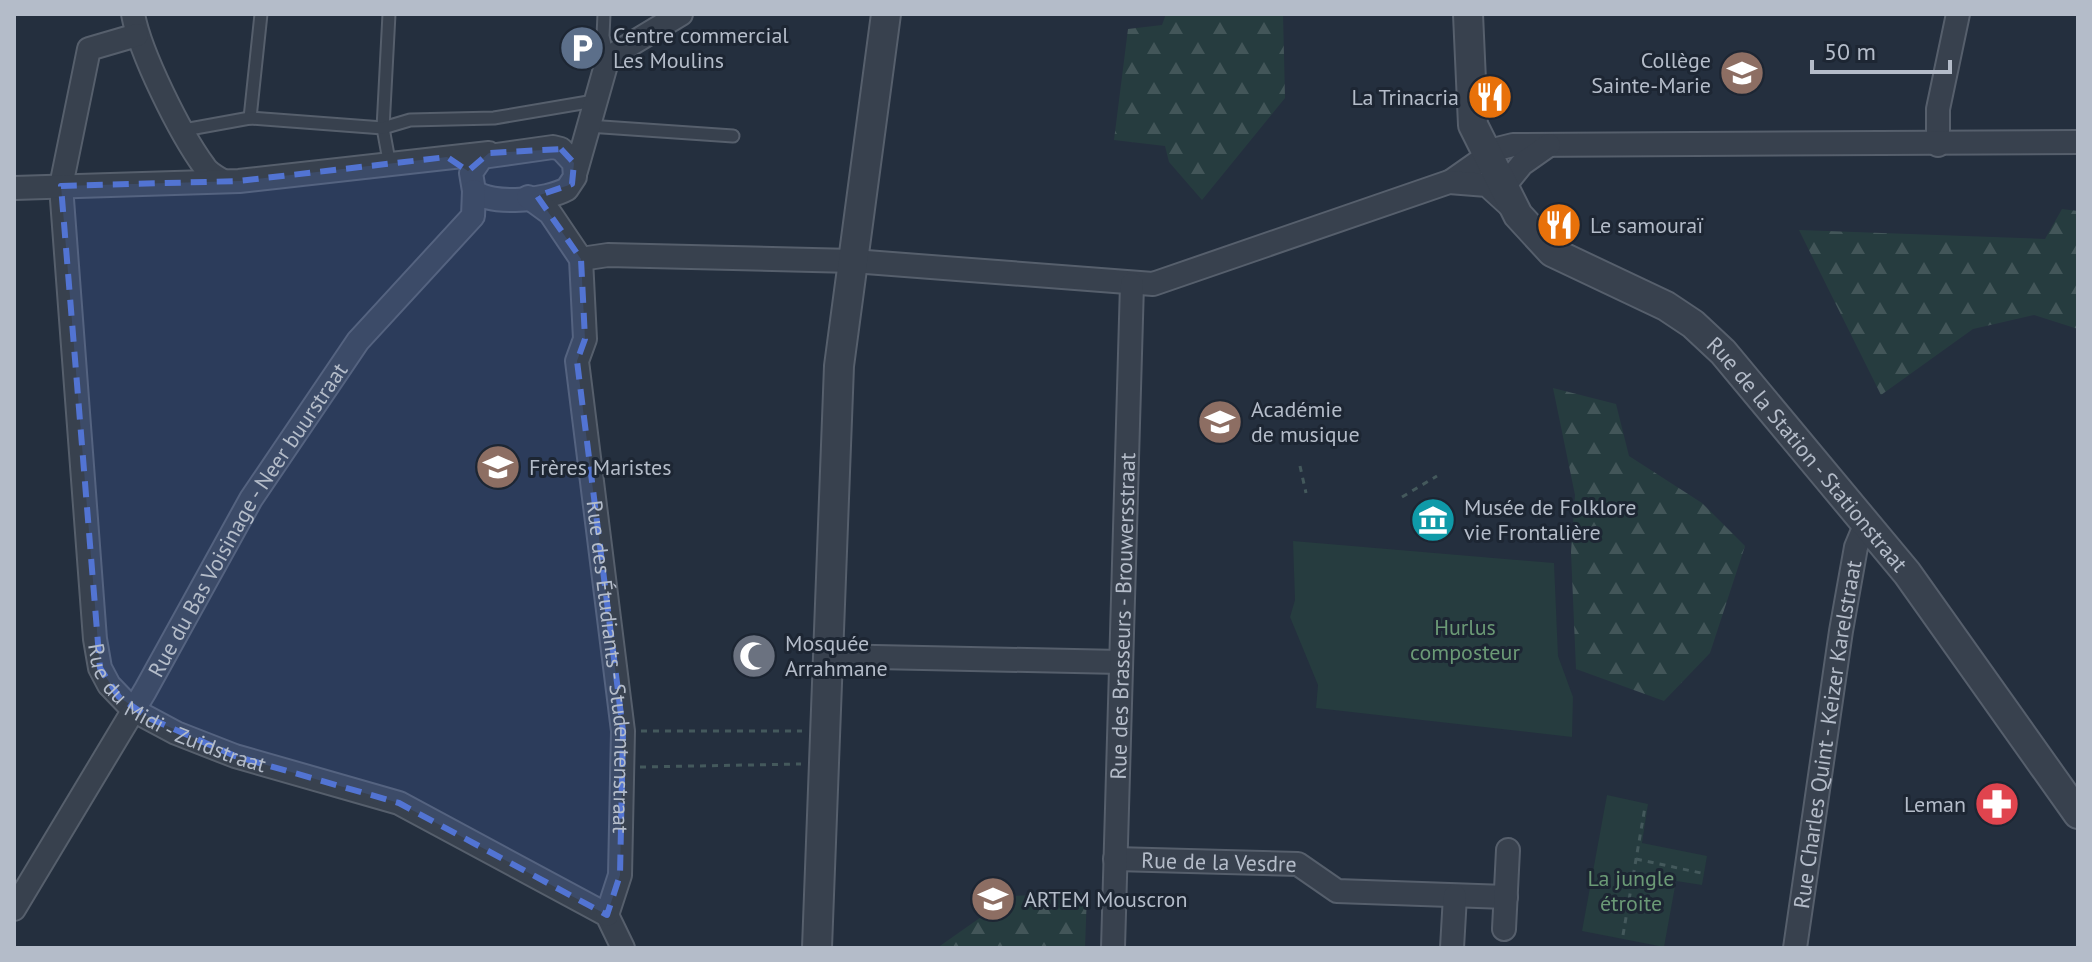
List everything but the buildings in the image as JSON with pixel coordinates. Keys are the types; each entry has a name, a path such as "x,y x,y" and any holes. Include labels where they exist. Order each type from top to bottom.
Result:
{"street":[{"path":"564,233 574,177 608,58 681,14"},
{"path":"817,948 838,389 886,14"},
{"name":"Rue de la Station - Stationstraat","path":"1468,14 1473,125 1518,215 1552,252 1666,306 1706,334 1866,523 1938,615 2078,814"},
{"path":"1938,145 1938,109 1958,14"},
{"path":"135,24 205,169 223,181"},
{"name":"Rue du Midi - Zuidstraat","path":"135,24 89,49 61,186 95,639 100,668 109,685 133,710 176,733 235,756 399,803 607,915"},
{"path":"553,147 589,119"},
{"path":"528,197 550,213 581,259 608,255 853,261 1132,284 1163,281 1449,182 1506,146 2078,142"},
{"path":"1505,185 1522,164 1549,145"},
{"path":"14,188 223,181 553,147 569,155 574,177"},
{"path":"472,182 476,162 489,153"},
{"path":"447,157 490,201 561,192 574,177"},
{"name":"Rue du Bas Voisinage - Neer buurstraat","path":"14,909 133,710 251,499 358,341 473,216 472,182"},
{"path":"1449,182 1487,185 1501,195 1518,215"},
{"name":"Rue des Étudiants - Studentenstraat","path":"581,259 585,339 577,361 623,731 620,875 607,915"},
{"name":"Rue des Brasseurs - Brouwersstraat","path":"1113,948 1132,284"},
{"name":"Rue Charles Quint - Keizer Karelstraat","path":"1795,948 1841,631 1856,547 1866,523"},
{"path":"828,656 1121,662"},
{"path":"1504,929 1508,850"},
{"name":"Rue de la Vesdre","path":"1115,859 1298,864 1337,891 1506,897"},
{"path":"1452,948 1455,896"},
{"path":"607,915 623,948"}],"lane":[{"path":"250,118 261,14"},
{"path":"389,14 383,128 390,166"},
{"path":"604,14 603,36 608,58"},
{"path":"184,130 250,118 383,128 410,120 589,119 733,136"}],"path":[{"path":"1300,466 1306,493"},
{"path":"1402,497 1437,476"},
{"path":"623,731 826,731"},
{"path":"622,767 824,764"},
{"path":"1623,935 1645,807"},
{"path":"1636,859 1701,873"}],"highlighted area":[{"path":"561,149 574,163 572,184 537,196 581,259 585,339 577,361 623,731 620,875 607,915 399,803 235,756 151,719 119,697 100,668 61,186 239,181 447,157 468,171 489,153"}],"green space":[{"path":"1166,14 1283,14 1285,98 1202,200 1169,162 1165,146 1114,140 1128,29 1162,25"},
{"path":"2062,209 2078,211 2078,329 2034,315 1973,329 1881,395 1799,230 2045,239"},
{"path":"1553,388 1616,404 1629,456 1702,503 1745,546 1710,653 1664,701 1576,669 1571,552 1575,495"},
{"name":"Hurlus composteur","path":"1293,541 1554,563 1558,656 1573,697 1572,737 1316,708 1318,685 1290,617 1295,600"},
{"name":"La jungle étroite","path":"1607,795 1648,804 1642,843 1707,856 1702,885 1676,881 1664,947 1582,931"},
{"path":"1087,893 1085,948 937,948 1011,896"}],"place":[{"name":"Centre commercial Les Moulins","path":"582,48"},
{"name":"Collège Sainte-Marie","path":"1742,73"},
{"name":"La Trinacria","path":"1490,97"},
{"name":"Le samouraï","path":"1559,225"},
{"name":"Académie de musique","path":"1220,422"},
{"name":"Frères Maristes","path":"498,467"},
{"name":"Musée de Folklore vie Frontalière","path":"1433,520"},
{"name":"Mosquée Arrahmane","path":"754,656"},
{"name":"Leman","path":"1997,804"},
{"name":"ARTEM Mouscron","path":"993,899"}]}
